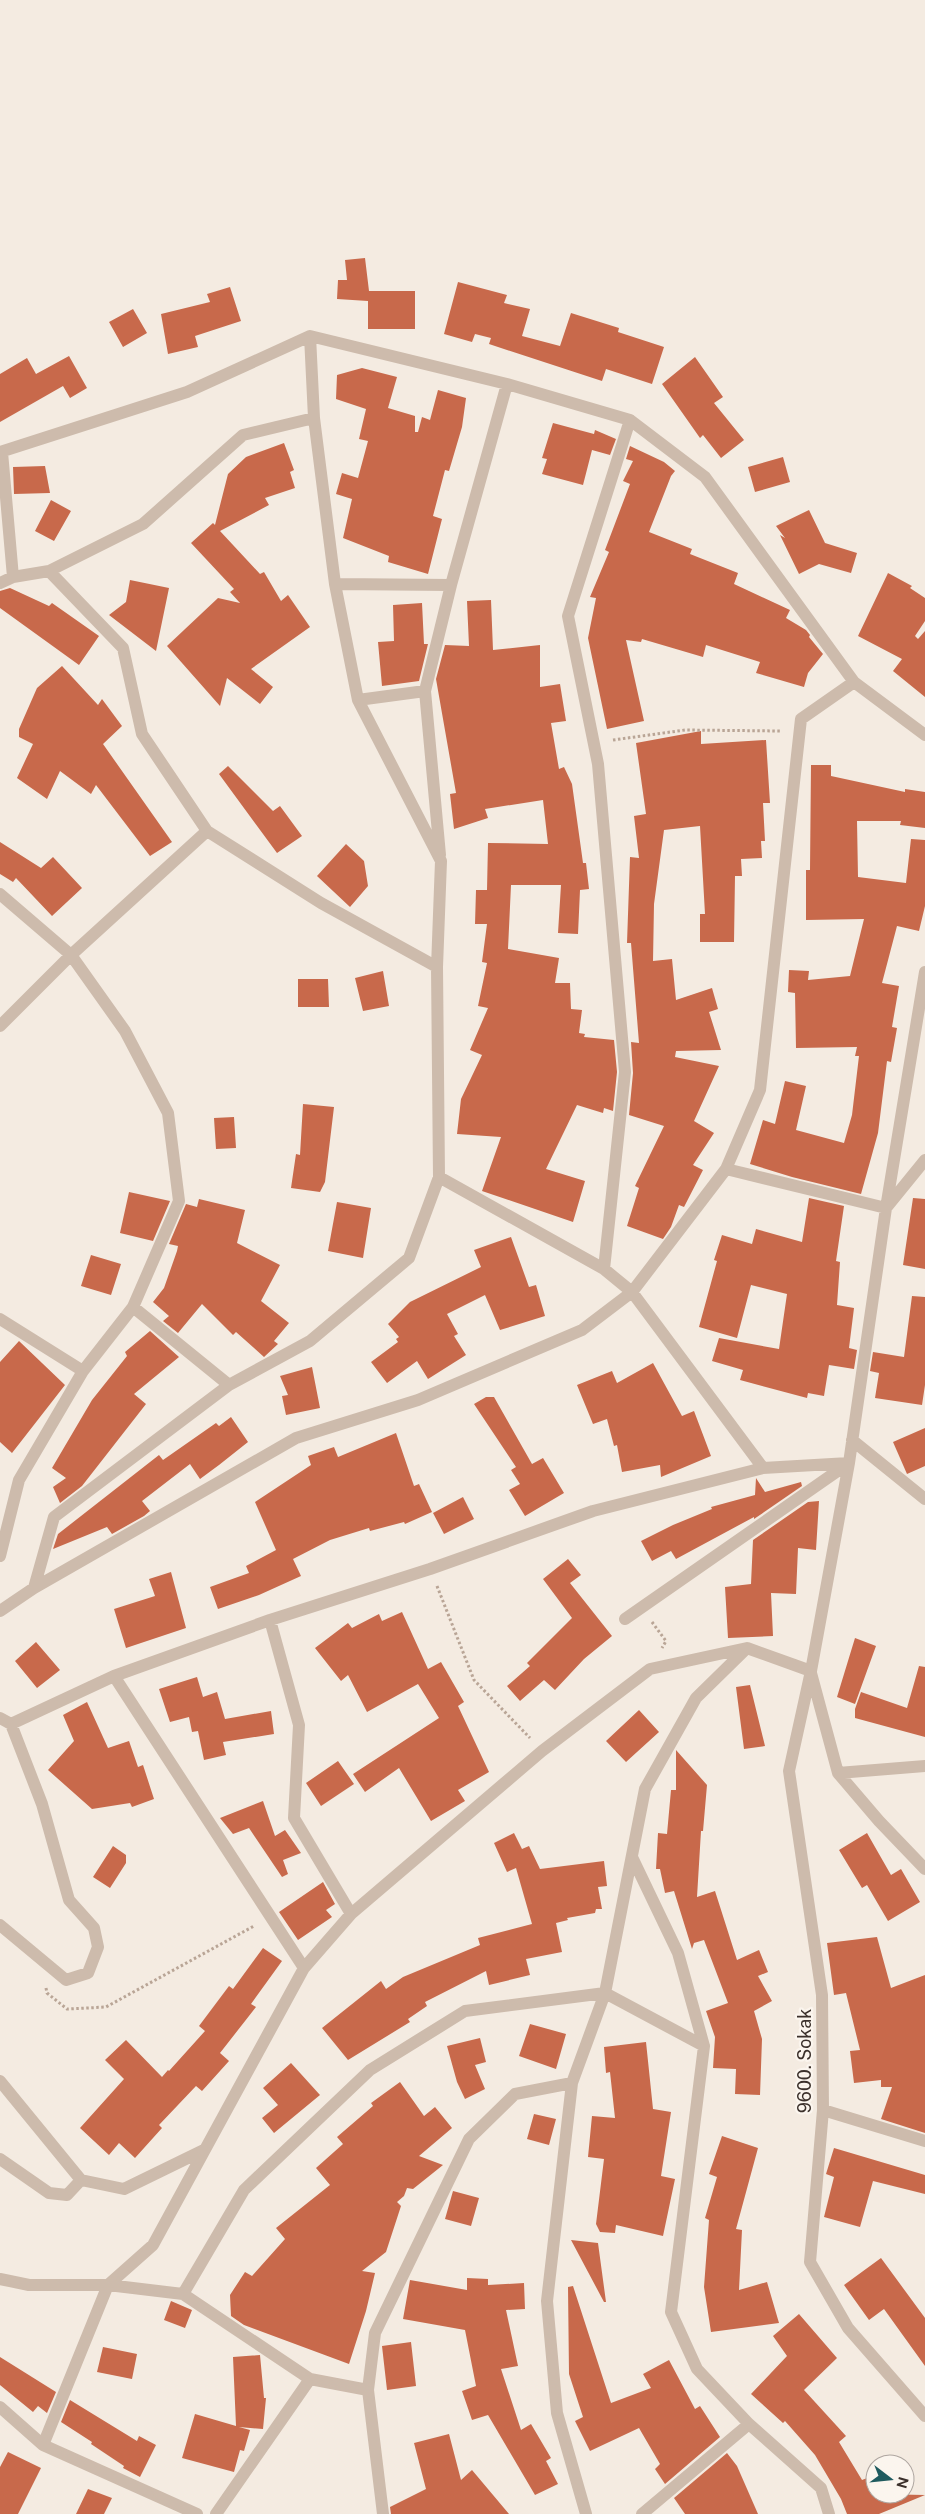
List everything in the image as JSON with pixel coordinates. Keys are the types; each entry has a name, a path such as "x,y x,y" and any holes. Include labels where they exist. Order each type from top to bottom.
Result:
{"street":[{"path":"310,336 314,418 335,584 358,700 441,861"},
{"path":"13,576 1,452 187,392 310,336 506,384 630,420 705,477 854,682 925,735"},
{"path":"34,1588 54,1517 229,1385 310,1341 409,1258 439,1178 437,967 441,861 424,691 506,384"},
{"path":"0,584 13,576 49,571 143,524 243,435 314,418"},
{"path":"604,1269 625,1072 598,764 568,616 630,420"},
{"path":"49,571 123,648 142,734 207,832 321,903 437,967"},
{"path":"335,584 451,585"},
{"path":"0,1611 34,1588 296,1438 418,1400 582,1330 632,1292 726,1169 760,1090 801,719 854,682"},
{"path":"358,700 424,691"},
{"path":"0,1026 72,955 207,832"},
{"path":"0,894 72,955 125,1031 168,1112 178,1201 133,1307 83,1371 19,1480 0,1556"},
{"name":"9600. Sokak","path":"925,972 886,1208 849,1463 811,1671 789,1771 822,1995 823,2110 810,2262 848,2328 925,2416"},
{"path":"726,1169 886,1208 925,1160"},
{"path":"439,1178 604,1269 632,1292 763,1468"},
{"path":"133,1307 229,1385"},
{"path":"0,1319 83,1371"},
{"path":"852,1440 925,1499"},
{"path":"0,1925 66,1980 88,1973 98,1947 94,1928 69,1900 42,1804 6,1721 114,1676 270,1620 430,1569 593,1511 763,1468 849,1463"},
{"path":"625,1619 849,1463"},
{"path":"270,1620 299,1725 294,1818 351,1914"},
{"path":"586,2514 557,2413 547,2300 572,2083 605,1993 645,1789 696,1698 747,1648"},
{"path":"43,2445 108,2285 153,2245 304,1968 351,1914 542,1751 650,1669 747,1648 811,1671 838,1773 879,1821 925,1869"},
{"path":"114,1676 304,1968"},
{"path":"838,1773 925,1766"},
{"path":"632,1857 678,1953 704,2046 671,2312 697,2369 749,2424 821,2488 828,2514"},
{"path":"183,2294 244,2190 370,2070 464,2011 605,1993 704,2046"},
{"path":"0,2081 81,2180 124,2189 204,2150"},
{"path":"383,2514 368,2390 375,2333 469,2139 515,2094 572,2083"},
{"path":"823,2110 925,2141"},
{"path":"0,2159 50,2193 67,2196 81,2180"},
{"path":"0,2279 29,2285 108,2285 183,2294 310,2379 368,2390"},
{"path":"216,2514 310,2379"},
{"path":"0,2407 43,2445 197,2514"},
{"path":"642,2514 749,2424"}],"path":[{"path":"594,742 685,730 799,732"},
{"path":"430,1569 474,1680 542,1751"},
{"path":"642,1607 666,1641 650,1669"},
{"path":"53,1969 44,1978 47,1993 67,2009 106,2007 270,1917"}],"building":[{"path":"365,258 369,291 415,291 415,329 368,329 368,301 337,299 338,280 347,280 345,260"},
{"path":"458,282 507,295 504,303 530,309 522,336 560,346 571,313 619,328 618,332 664,347 652,384 606,369 602,381 489,344 491,338 475,334 472,342 444,334"},
{"path":"230,287 241,321 195,336 198,347 168,354 161,314 210,302 207,294"},
{"path":"133,309 147,333 123,347 109,322"},
{"path":"69,356 87,388 70,398 63,386 0,422 0,374 27,358 36,374"},
{"path":"695,357 723,397 714,403 744,440 721,458 703,435 700,438 662,384"},
{"path":"362,368 397,377 388,408 415,416 415,432 418,432 422,417 430,420 438,390 466,398 462,427 449,471 445,470 433,516 442,519 428,574 388,562 389,556 343,538 352,499 336,494 342,473 358,478 368,441 359,439 366,409 336,399 337,375"},
{"path":"553,423 594,434 595,430 616,439 610,455 592,450 583,485 542,474 547,459 542,458"},
{"path":"284,443 294,470 290,472 295,488 265,498 269,505 220,531 260,574 264,572 281,601 288,595 310,627 251,669 273,687 260,704 227,678 220,706 167,646 218,598 240,603 230,592 234,589 191,543 213,523 215,525 228,474 246,457"},
{"path":"630,446 664,462 675,471 671,476 649,532 692,549 690,554 738,573 734,584 790,610 786,618 806,630 810,635 809,637 823,654 808,673 804,687 756,673 760,662 706,645 703,657 642,639 641,642 626,640 644,721 607,729 588,638 596,598 590,597 609,552 605,550 630,484 623,481 633,461 626,459"},
{"path":"783,457 790,482 755,492 748,467"},
{"path":"45,466 50,493 14,494 13,467"},
{"path":"51,500 71,511 54,541 35,531"},
{"path":"809,510 825,543 857,553 851,573 819,564 799,574 780,535 785,538 776,526"},
{"path":"888,573 912,586 910,588 925,598 925,621 915,636 918,639 925,631 925,697 893,671 902,659 858,636"},
{"path":"130,580 169,588 156,651 109,615 126,602"},
{"path":"10,588 49,606 52,603 99,636 79,665 0,608 0,591"},
{"path":"491,600 493,650 540,645 540,687 560,684 566,721 551,723 559,769 564,767 572,784 583,863 586,863 589,889 580,890 578,934 558,933 561,885 511,885 508,949 559,958 555,983 570,983 571,1009 582,1010 579,1033 585,1034 584,1037 614,1040 617,1072 613,1111 604,1108 603,1113 577,1105 546,1169 585,1181 573,1222 482,1191 501,1137 457,1134 461,1099 482,1055 470,1050 488,1008 478,1006 487,963 482,962 487,924 475,924 476,890 487,890 488,843 548,844 543,800 485,809 488,818 454,829 450,794 456,793 436,679 445,645 469,646 467,601"},
{"path":"422,603 424,644 428,644 419,681 382,686 378,642 394,641 393,605"},
{"path":"62,666 98,705 102,699 122,726 103,744 172,842 150,856 96,785 91,794 60,771 47,799 17,778 33,744 19,737 19,729 37,688"},
{"path":"701,731 701,744 766,740 770,803 763,803 765,841 761,841 762,858 741,859 742,876 735,876 734,942 700,942 700,914 705,914 700,826 664,830 654,904 653,961 672,959 676,1000 712,988 718,1009 709,1012 721,1050 676,1051 675,1057 719,1066 694,1121 714,1133 693,1165 703,1170 684,1207 679,1205 671,1227 663,1239 627,1226 639,1188 635,1186 664,1126 629,1115 633,1073 631,1042 639,1043 631,943 627,943 630,857 639,858 634,816 646,814 636,743"},
{"path":"811,765 831,765 831,776 905,792 905,789 925,792 925,828 900,825 901,821 857,821 858,877 906,883 911,839 925,840 925,906 919,931 897,926 882,983 899,986 892,1027 897,1028 891,1062 887,1061 878,1133 861,1194 792,1177 750,1164 763,1120 775,1124 785,1081 806,1086 796,1130 844,1143 852,1115 859,1056 855,1056 857,1047 796,1048 795,993 788,992 789,970 809,971 808,980 850,976 864,919 806,920 806,870 810,870"},
{"path":"228,766 273,811 280,806 302,836 277,853 219,774"},
{"path":"0,842 41,868 53,857 82,888 52,916 16,878 13,882 0,874"},
{"path":"346,844 364,861 368,886 350,907 317,876"},
{"path":"383,971 389,1006 363,1011 355,978"},
{"path":"298,979 328,979 329,1007 298,1007"},
{"path":"303,1104 334,1107 325,1182 320,1192 291,1188 296,1154 300,1155"},
{"path":"234,1117 236,1148 216,1149 214,1118"},
{"path":"129,1192 170,1201 153,1241 120,1233"},
{"path":"809,1198 844,1206 836,1261 840,1262 837,1305 854,1308 849,1348 857,1350 854,1369 829,1365 824,1396 808,1393 807,1398 740,1380 743,1370 712,1361 719,1338 779,1349 787,1294 751,1285 737,1338 699,1327 717,1261 714,1260 722,1235 752,1244 756,1229 802,1242"},
{"path":"913,1198 925,1199 925,1269 903,1265"},
{"path":"199,1199 245,1210 237,1243 280,1265 261,1301 289,1323 274,1341 278,1344 264,1357 236,1332 233,1335 202,1304 178,1333 163,1321 169,1316 153,1302 164,1288 177,1251 178,1246 169,1244 186,1204 197,1207"},
{"path":"337,1202 371,1208 363,1258 328,1251"},
{"path":"511,1237 529,1287 536,1285 545,1316 500,1330 485,1295 447,1314 458,1334 454,1336 466,1355 428,1379 417,1361 387,1383 371,1362 398,1342 396,1339 399,1337 388,1324 410,1302 481,1267 474,1250"},
{"path":"91,1255 121,1264 111,1295 81,1286"},
{"path":"912,1296 925,1297 925,1385 922,1405 875,1398 879,1373 870,1371 873,1352 904,1357"},
{"path":"150,1331 179,1357 134,1394 146,1404 82,1486 60,1503 53,1487 66,1478 52,1468 92,1400 127,1356 125,1352"},
{"path":"19,1341 65,1385 12,1453 0,1442 0,1362"},
{"path":"653,1363 682,1416 694,1411 711,1456 661,1477 660,1465 622,1472 617,1445 614,1446 607,1419 593,1424 577,1385 612,1371 617,1383"},
{"path":"312,1367 320,1408 286,1415 282,1396 288,1395 280,1376"},
{"path":"486,1397 494,1397 532,1464 543,1458 564,1493 525,1516 509,1490 520,1484 511,1470 516,1467 474,1404"},
{"path":"231,1417 248,1442 219,1465 200,1479 190,1464 142,1501 150,1511 144,1516 112,1534 107,1527 53,1549 58,1534 159,1455 163,1460 216,1423 219,1426"},
{"path":"925,1428 925,1466 907,1474 893,1442"},
{"path":"396,1433 414,1486 419,1484 432,1512 405,1524 404,1522 370,1531 369,1528 330,1540 293,1559 301,1576 259,1595 218,1609 210,1587 249,1573 246,1566 276,1550 255,1502 311,1465 308,1456 334,1447 338,1457"},
{"path":"756,1478 765,1492 801,1482 802,1486 754,1519 754,1517 676,1559 671,1551 652,1561 641,1541 712,1509 711,1507 755,1495"},
{"path":"463,1497 474,1519 444,1534 433,1513"},
{"path":"819,1501 816,1550 798,1548 796,1594 771,1593 773,1636 728,1638 725,1587 751,1584 753,1540 808,1502"},
{"path":"568,1559 581,1575 570,1583 612,1636 584,1659 555,1690 544,1680 520,1701 507,1686 530,1666 527,1663 572,1618 543,1579"},
{"path":"171,1572 186,1628 126,1648 114,1609 155,1596 149,1579"},
{"path":"402,1612 428,1669 441,1662 464,1702 458,1706 489,1772 458,1790 465,1801 431,1821 399,1768 365,1792 353,1774 439,1718 418,1684 367,1712 348,1675 341,1681 315,1648 348,1623 352,1628 379,1614 382,1621"},
{"path":"855,1638 876,1646 855,1704 837,1697"},
{"path":"36,1642 60,1670 37,1688 15,1661"},
{"path":"919,1666 925,1667 925,1737 855,1718 855,1709 861,1692 907,1708"},
{"path":"197,1677 203,1697 217,1692 225,1719 271,1711 274,1734 223,1742 226,1755 204,1760 198,1731 192,1732 189,1717 170,1722 159,1689"},
{"path":"750,1685 765,1746 744,1749 736,1687"},
{"path":"87,1702 108,1748 129,1741 138,1767 143,1765 154,1799 132,1807 130,1803 92,1809 48,1770 74,1741 63,1715"},
{"path":"639,1710 659,1732 626,1762 606,1741"},
{"path":"676,1750 707,1785 703,1831 701,1831 697,1897 715,1891 737,1960 759,1950 768,1972 758,1976 772,2001 754,2011 762,2039 760,2095 735,2094 736,2069 713,2068 715,2037 706,2011 728,2003 704,1940 694,1943 692,1949 674,1891 665,1893 660,1869 656,1869 658,1833 667,1834 671,1790 676,1790"},
{"path":"338,1761 354,1784 321,1806 306,1783"},
{"path":"263,1801 275,1836 285,1830 301,1853 283,1860 288,1874 282,1877 249,1828 233,1834 220,1818"},
{"path":"514,1833 522,1849 529,1846 540,1869 604,1861 607,1886 598,1887 602,1909 596,1909 595,1913 567,1918 568,1920 556,1923 562,1952 526,1959 530,1975 489,1985 486,1971 425,2002 427,2006 408,2019 410,2022 348,2060 322,2028 381,1981 386,1989 403,1977 480,1945 478,1938 532,1924 516,1868 507,1872 494,1843"},
{"path":"867,1833 891,1875 901,1869 920,1902 888,1921 867,1885 862,1888 839,1850"},
{"path":"113,1846 126,1855 126,1863 110,1888 93,1877"},
{"path":"323,1882 335,1904 326,1910 332,1917 298,1940 279,1912"},
{"path":"877,1937 891,1988 925,1975 925,2133 881,2119 892,2087 881,2087 881,2080 854,2083 850,2051 860,2050 846,1993 834,1995 827,1943"},
{"path":"263,1948 282,1961 251,2004 256,2007 220,2053 229,2061 202,2091 196,2086 159,2125 162,2128 135,2158 119,2143 109,2155 80,2128 124,2079 105,2060 126,2040 162,2077 205,2031 199,2026 229,1986 233,1989"},
{"path":"530,2024 566,2034 556,2069 519,2056"},
{"path":"480,2038 486,2062 475,2065 485,2089 465,2099 457,2082 447,2046"},
{"path":"646,2042 653,2109 671,2112 661,2176 675,2179 663,2236 616,2225 615,2233 600,2232 596,2224 604,2159 588,2157 592,2116 615,2118 610,2072 606,2073 604,2047"},
{"path":"291,2063 320,2095 274,2133 262,2118 278,2105 263,2088"},
{"path":"400,2082 424,2116 435,2107 452,2128 419,2156 443,2165 413,2189 407,2188 404,2196 397,2202 401,2206 386,2252 362,2271 375,2273 366,2311 349,2364 244,2325 231,2316 230,2295 245,2272 252,2276 285,2239 276,2228 330,2185 316,2168 343,2144 337,2137 373,2106 371,2103"},
{"path":"534,2114 556,2119 549,2145 527,2139"},
{"path":"722,2136 758,2148 736,2229 742,2230 739,2290 767,2282 779,2323 711,2332 704,2287 709,2220 705,2218 717,2177 709,2174"},
{"path":"834,2148 925,2175 925,2194 873,2181 860,2227 824,2217 834,2177 826,2174"},
{"path":"453,2191 479,2198 471,2226 445,2219"},
{"path":"571,2240 598,2243 606,2302 604,2302"},
{"path":"881,2258 925,2318 925,2366 884,2309 869,2320 844,2285"},
{"path":"467,2278 488,2279 488,2285 524,2283 525,2309 506,2310 518,2366 501,2369 521,2430 531,2424 551,2458 546,2461 558,2484 535,2495 488,2415 472,2420 462,2391 476,2386 465,2330 403,2319 410,2280 467,2290"},
{"path":"573,2286 611,2403 651,2388 643,2374 669,2360 695,2409 700,2406 720,2437 665,2484 655,2469 660,2464 639,2428 590,2451 575,2421 583,2417 569,2374 568,2287"},
{"path":"171,2301 192,2310 185,2328 164,2320"},
{"path":"799,2314 837,2358 804,2390 846,2436 839,2442 862,2480 865,2479 865,2504 903,2504 879,2514 847,2514 841,2499 815,2455 785,2421 783,2423 751,2394 787,2356 773,2336"},
{"path":"411,2342 416,2386 387,2390 382,2346"},
{"path":"103,2347 137,2354 132,2379 97,2372"},
{"path":"260,2355 264,2398 266,2398 263,2429 239,2427 250,2430 244,2451 240,2450 234,2472 182,2458 195,2414 236,2426 233,2357"},
{"path":"0,2357 56,2392 47,2413 38,2406 33,2412 0,2385"},
{"path":"70,2400 137,2441 139,2436 156,2445 140,2477 123,2468 124,2466 91,2444 92,2442 61,2422"},
{"path":"449,2434 461,2480 472,2470 509,2514 391,2514 390,2507 426,2489 414,2443"},
{"path":"8,2452 41,2468 18,2514 0,2514 0,2467"},
{"path":"727,2453 737,2466 758,2514 685,2514 674,2498"},
{"path":"88,2489 112,2498 104,2514 76,2514"},
{"path":"915,2495 925,2495 915,2499"}]}
